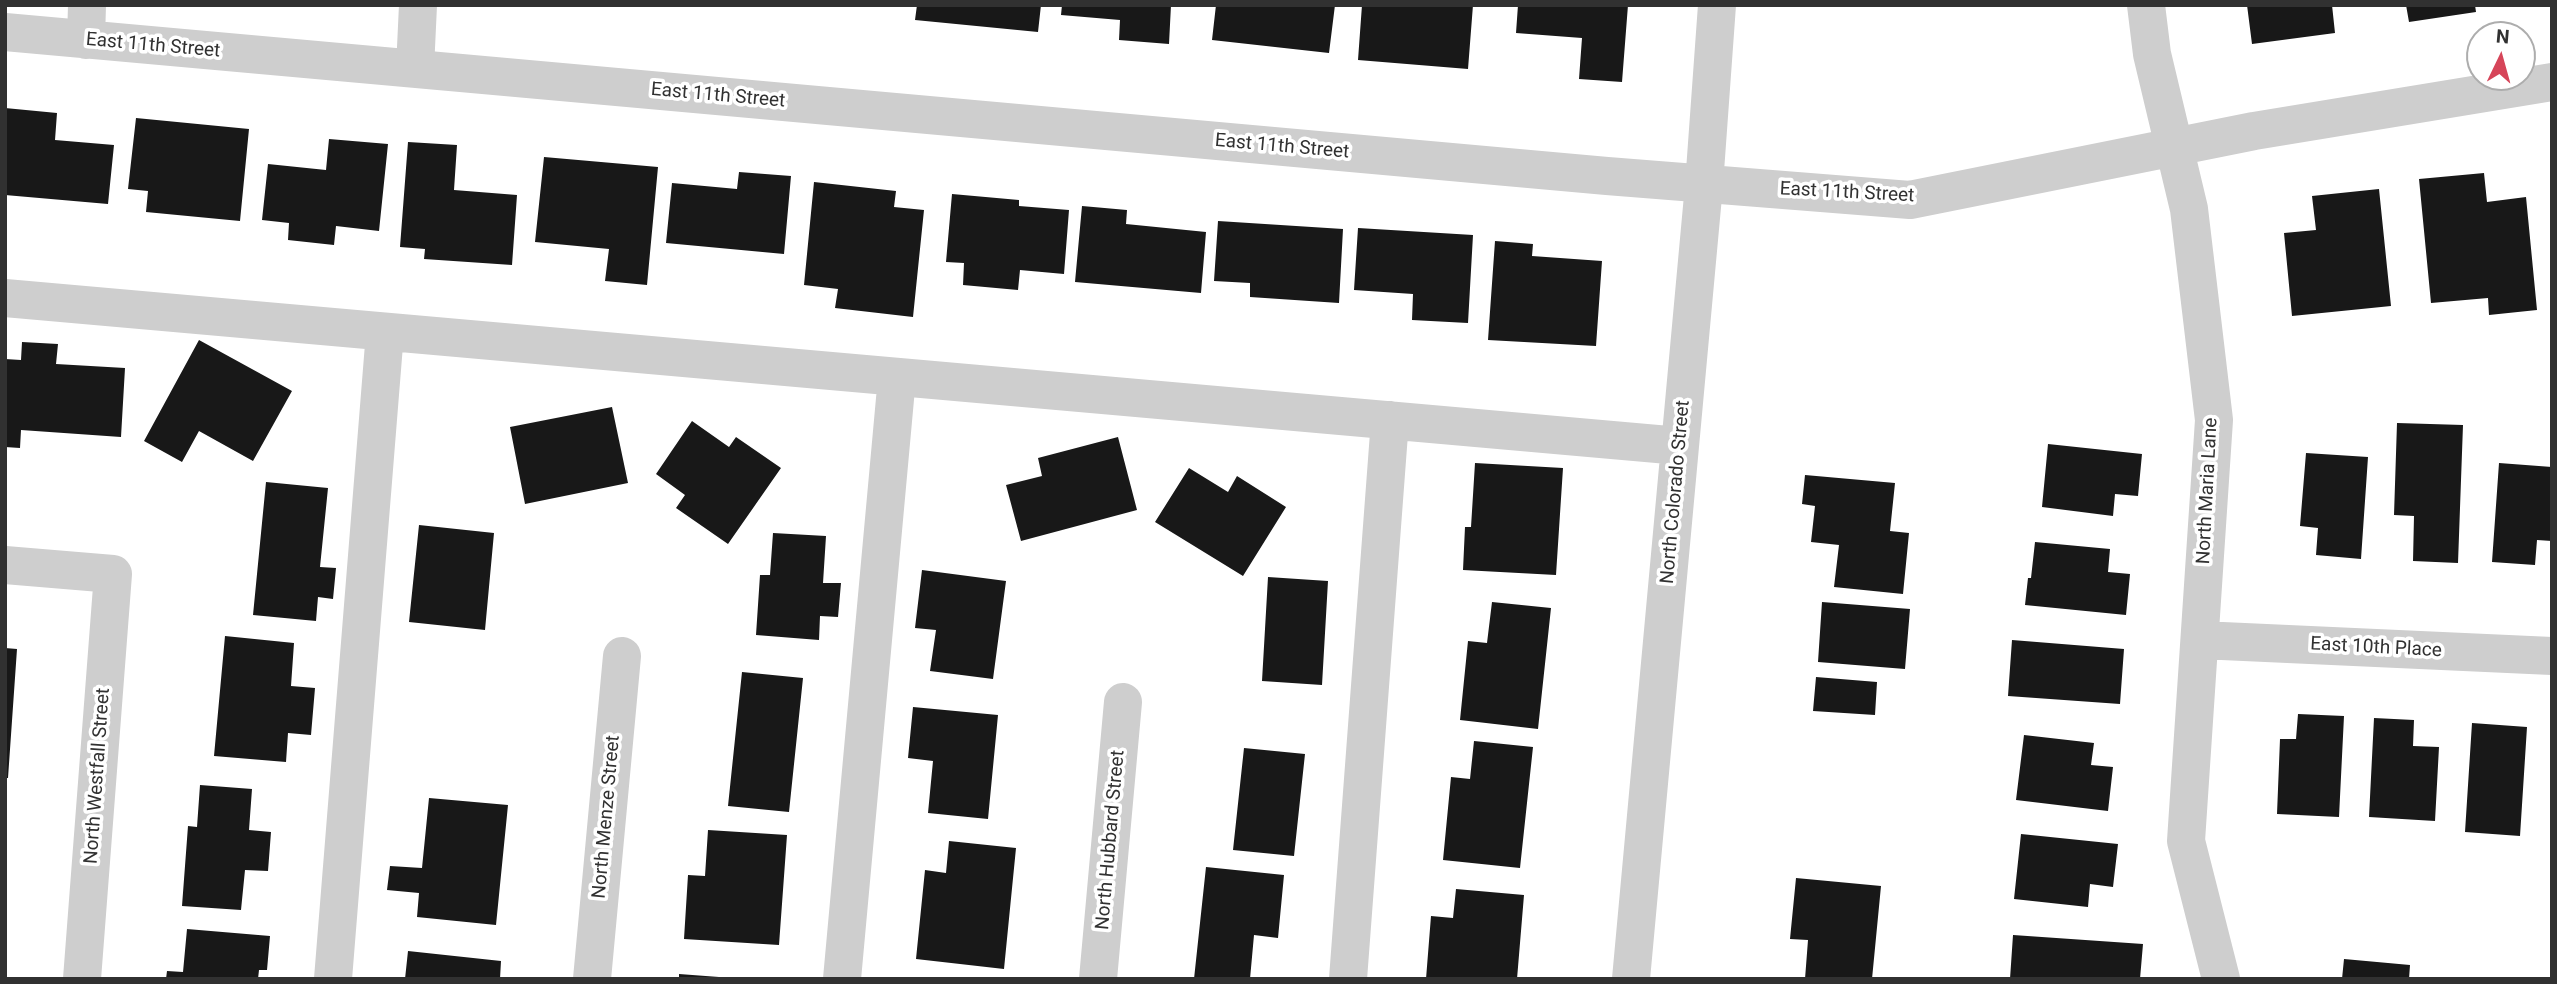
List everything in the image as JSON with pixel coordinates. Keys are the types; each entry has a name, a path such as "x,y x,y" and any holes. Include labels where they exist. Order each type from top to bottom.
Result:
{"street":[{"path":"415,69 418,5"},
{"name":"North Colorado Street","path":"1631,979 1704,185 1717,5"},
{"name":"North Maria Lane","path":"2146,5 2152,54 2189,209 2214,421 2186,841 2221,979"},
{"name":"East 11th Street","path":"5,32 86,22 415,69 1704,185 1910,200 2254,131 2552,82"},
{"path":"5,298 1680,446"},
{"path":"333,979 386,332"},
{"path":"842,979 897,376"},
{"path":"1348,979 1390,420"},
{"name":"North Westfall Street","path":"5,565 113,574 82,979"},
{"name":"East 10th Place","path":"2200,640 2552,656"},
{"name":"North Menze Street","path":"592,979 622,656"},
{"name":"North Hubbard Street","path":"1098,979 1123,702"}],"building":[{"path":"917,5 1041,5 1038,32 915,20"},
{"path":"1062,5 1171,5 1169,44 1119,40 1120,20 1061,15"},
{"path":"1216,5 1335,5 1329,53 1212,40"},
{"path":"1362,5 1473,5 1468,69 1358,60"},
{"path":"1518,5 1628,5 1622,82 1579,79 1582,38 1516,33"},
{"path":"2247,5 2332,5 2335,33 2252,44"},
{"path":"2406,5 2475,5 2476,12 2409,22"},
{"path":"5,108 57,113 55,140 114,145 108,204 5,195"},
{"path":"136,118 249,129 240,221 146,212 148,191 128,189"},
{"path":"329,139 388,144 379,231 336,226 334,245 288,240 289,223 262,220 268,164 326,170"},
{"path":"408,142 457,145 454,190 517,195 512,265 424,259 425,249 400,247"},
{"path":"544,157 658,167 647,285 605,281 609,249 535,242"},
{"path":"739,172 791,176 784,254 666,243 672,183 737,189"},
{"path":"2484,173 2487,202 2526,197 2537,310 2489,315 2488,298 2431,303 2419,179"},
{"path":"814,182 896,191 894,207 924,210 913,317 835,308 838,289 804,285"},
{"path":"2379,189 2391,306 2292,316 2284,233 2316,230 2312,196"},
{"path":"952,194 1019,200 1019,206 1069,210 1064,274 1020,270 1018,290 963,285 964,263 946,262"},
{"path":"1082,206 1127,210 1126,224 1206,232 1201,293 1075,282"},
{"path":"1218,221 1343,229 1339,303 1250,297 1250,283 1214,281"},
{"path":"1358,228 1473,235 1468,323 1412,320 1413,294 1354,290"},
{"path":"1495,241 1533,244 1532,256 1602,261 1596,346 1488,340"},
{"path":"199,340 292,391 253,461 199,431 182,462 144,441"},
{"path":"22,342 58,344 56,364 125,368 121,437 21,430 20,448 5,447 5,359 21,360"},
{"path":"612,407 628,483 525,504 510,427"},
{"path":"692,421 729,447 736,437 781,468 728,544 676,508 685,495 656,474"},
{"path":"2397,423 2463,425 2458,563 2413,561 2414,516 2394,515"},
{"path":"1118,437 1137,510 1021,541 1006,485 1042,476 1038,458"},
{"path":"2048,444 2142,454 2138,496 2115,494 2113,516 2042,507"},
{"path":"2306,453 2368,457 2361,559 2316,555 2318,528 2300,526"},
{"path":"1475,463 1563,468 1556,575 1463,570 1465,527 1471,527"},
{"path":"2499,463 2552,467 2552,541 2537,540 2535,565 2492,562"},
{"path":"1189,468 1228,492 1237,476 1286,507 1243,576 1155,522"},
{"path":"1805,475 1895,483 1890,531 1909,533 1903,594 1834,587 1839,545 1811,542 1815,506 1802,504"},
{"path":"266,482 328,488 320,567 336,568 333,599 318,597 316,621 253,615"},
{"path":"419,525 494,533 485,630 409,622"},
{"path":"773,533 826,536 823,583 841,583 838,617 820,616 819,640 756,635 760,575 770,575"},
{"path":"2035,542 2110,549 2108,572 2130,574 2126,615 2025,605"},
{"path":"922,570 1006,581 993,679 930,671 936,630 915,628"},
{"path":"1268,577 1328,581 1322,685 1262,681"},
{"path":"1492,602 1551,608 1538,729 1460,720 1468,641 1487,643"},
{"path":"1822,602 1910,609 1905,669 1818,662"},
{"path":"225,636 294,643 291,686 315,688 311,735 288,733 286,762 214,756"},
{"path":"2012,640 2124,649 2120,704 2008,696"},
{"path":"5,648 17,649 8,778 5,778"},
{"path":"742,672 803,678 789,812 728,806"},
{"path":"1816,677 1877,682 1875,715 1813,711"},
{"path":"913,707 998,715 988,819 928,813 933,761 908,758"},
{"path":"2298,714 2344,716 2339,817 2277,814 2280,739 2296,739"},
{"path":"2374,718 2414,720 2413,746 2439,747 2435,821 2369,817"},
{"path":"2472,723 2527,727 2520,836 2465,832"},
{"path":"2024,735 2094,743 2091,765 2113,767 2108,811 2016,800"},
{"path":"1474,741 1533,747 1520,868 1443,860 1451,777 1470,779"},
{"path":"1244,748 1305,754 1294,856 1233,850"},
{"path":"200,785 252,789 249,830 271,832 268,871 245,870 241,910 182,906 188,826 197,827"},
{"path":"429,798 508,805 496,925 417,917 419,893 387,890 390,866 422,868"},
{"path":"708,830 787,835 779,945 684,939 688,875 705,876"},
{"path":"2021,834 2118,844 2113,887 2090,884 2088,907 2014,899"},
{"path":"949,841 1016,848 1004,969 916,959 925,870 946,873"},
{"path":"1206,867 1284,875 1278,938 1254,935 1250,979 1194,979"},
{"path":"1796,878 1881,886 1872,979 1805,979 1808,940 1790,939"},
{"path":"1456,889 1524,895 1517,979 1426,979 1431,916 1453,918"},
{"path":"187,929 270,936 267,970 259,970 258,979 166,979 167,971 183,972"},
{"path":"2013,935 2143,944 2140,979 2010,979"},
{"path":"408,951 501,961 500,979 405,979"},
{"path":"2344,959 2410,965 2409,979 2342,979"},
{"path":"679,974 719,977 719,979 679,979"}]}
